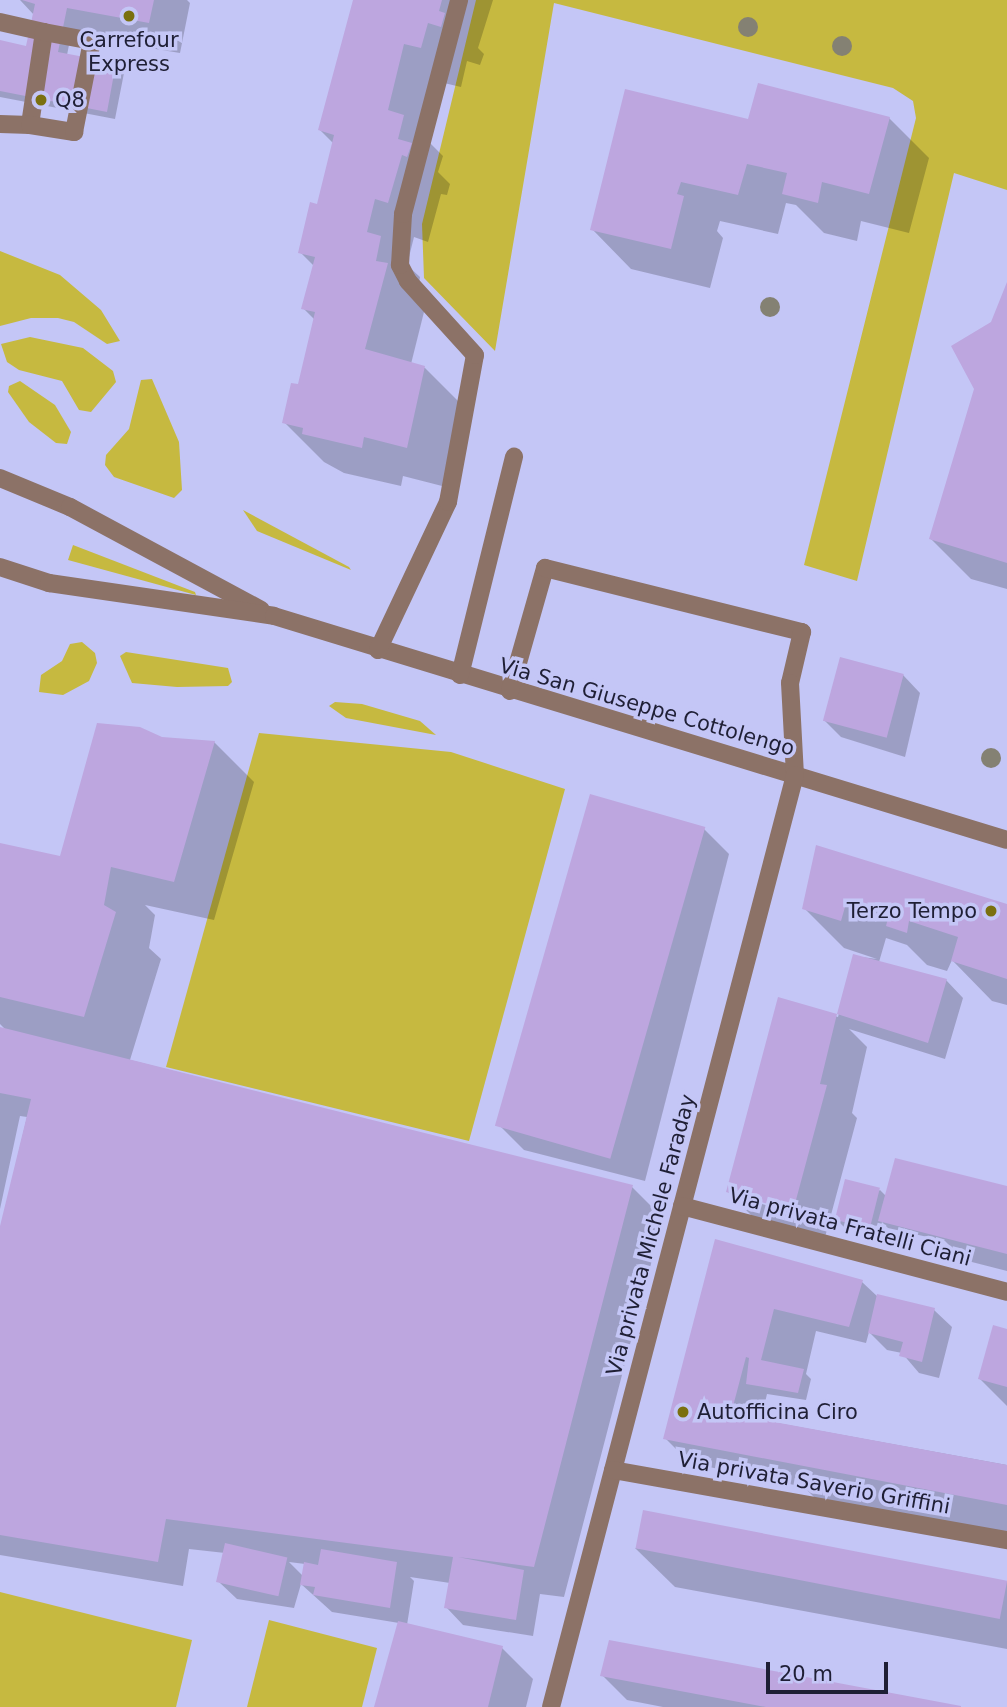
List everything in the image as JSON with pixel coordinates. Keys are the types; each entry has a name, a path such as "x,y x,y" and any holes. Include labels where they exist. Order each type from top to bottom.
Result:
{"street":[{"path":"378,650 448,502 475,355 408,281 400,265 403,214 459,0"},
{"path":"0,22 92,41 74,132 30,125 0,124"},
{"path":"30,125 44,32"},
{"path":"460,675 514,457"},
{"path":"0,478 70,508 274,616"},
{"path":"0,567 49,583 274,616"},
{"name":"Via privata Michele Faraday","path":"510,691 545,568 802,632 790,683 795,775 551,1707"},
{"name":"Via San Giuseppe Cottolengo","path":"274,616 510,691 1007,840"},
{"name":"Via privata Fratelli Ciani","path":"682,1206 1007,1292"},
{"name":"Via privata Saverio Griffini","path":"613,1470 1007,1540"}],"shaded area":[{"path":"476,0 1007,0 1007,190 954,173 857,581 804,565 916,118 913,101 893,88 554,3 495,351 424,278 422,224"},
{"path":"0,251 60,275 101,310 120,341 107,344 74,322 58,318 31,318 0,326"},
{"path":"30,337 83,348 113,371 116,382 91,412 79,410 62,381 19,370 7,362 1,344"},
{"path":"152,379 179,442 182,490 174,498 114,477 105,465 106,455 129,429 141,380"},
{"path":"20,381 55,405 71,432 67,444 56,443 29,422 8,392 9,386"},
{"path":"243,510 349,567 351,570 257,531"},
{"path":"73,545 195,592 196,595 68,560"},
{"path":"82,642 95,653 97,663 89,681 63,695 39,692 41,675 62,661 70,644"},
{"path":"126,652 228,668 232,682 228,686 177,687 132,683 120,656"},
{"path":"335,702 362,704 420,721 436,735 346,718 329,706"},
{"path":"259,733 451,752 565,789 469,1141 166,1067"},
{"path":"0,1592 192,1640 176,1707 0,1707"},
{"path":"269,1620 377,1648 362,1707 247,1707"}],"building":[{"path":"22,0 154,0 149,23 67,8 58,52 116,63 107,112 0,91 0,40 26,46 35,4"},
{"path":"353,0 442,0 439,11 445,13 441,27 428,23 421,48 404,44 388,110 404,115 398,139 412,143 407,157 402,155 388,203 375,199 367,232 381,236 376,261 388,263 365,349 425,366 407,448 364,437 362,448 302,434 303,428 282,423 291,383 298,384 315,312 301,309 315,257 298,253 310,202 317,204 334,135 318,130"},
{"path":"758,83 890,117 869,194 822,182 818,203 782,194 787,173 747,164 738,195 681,182 677,194 684,196 671,249 590,230 625,89 748,119"},
{"path":"1007,282 1007,563 929,539 974,389 951,346 991,322"},
{"path":"840,657 904,674 887,738 823,721"},
{"path":"97,723 140,727 162,737 215,741 174,882 111,867 104,905 116,912 84,1017 0,997 0,843 60,856"},
{"path":"590,794 705,827 610,1159 495,1126"},
{"path":"816,845 1007,904 1007,979 951,961 958,937 909,921 907,933 886,926 889,914 847,900 841,921 802,909"},
{"path":"853,954 947,979 928,1043 837,1014"},
{"path":"778,997 837,1014 820,1084 827,1085 793,1211 726,1192"},
{"path":"0,1027 633,1185 534,1567 458,1557 524,1570 516,1620 444,1608 453,1557 166,1519 158,1562 0,1535 0,1226 31,1099 0,1093"},
{"path":"895,1158 1007,1186 1007,1254 878,1221"},
{"path":"845,1179 880,1188 870,1228 835,1220"},
{"path":"715,1239 863,1280 849,1327 774,1309 761,1360 804,1369 798,1393 746,1384 749,1358 746,1357 731,1414 1007,1465 1007,1505 663,1439"},
{"path":"877,1294 935,1308 922,1362 899,1356 903,1342 868,1333"},
{"path":"993,1325 1007,1329 1007,1387 978,1379"},
{"path":"643,1510 1007,1581 1000,1619 636,1548"},
{"path":"225,1543 287,1557 278,1596 216,1582"},
{"path":"321,1549 397,1562 390,1608 313,1595 315,1587 300,1585 304,1562 318,1565"},
{"path":"398,1621 503,1646 488,1707 374,1707"},
{"path":"609,1640 961,1707 766,1707 600,1676"}],"place":[{"name":"Carrefour Express","path":"129,16"},
{"name":"Q8","path":"41,100"},
{"name":"Terzo Tempo","path":"991,911"},
{"name":"Autofficina Ciro","path":"683,1412"}]}
